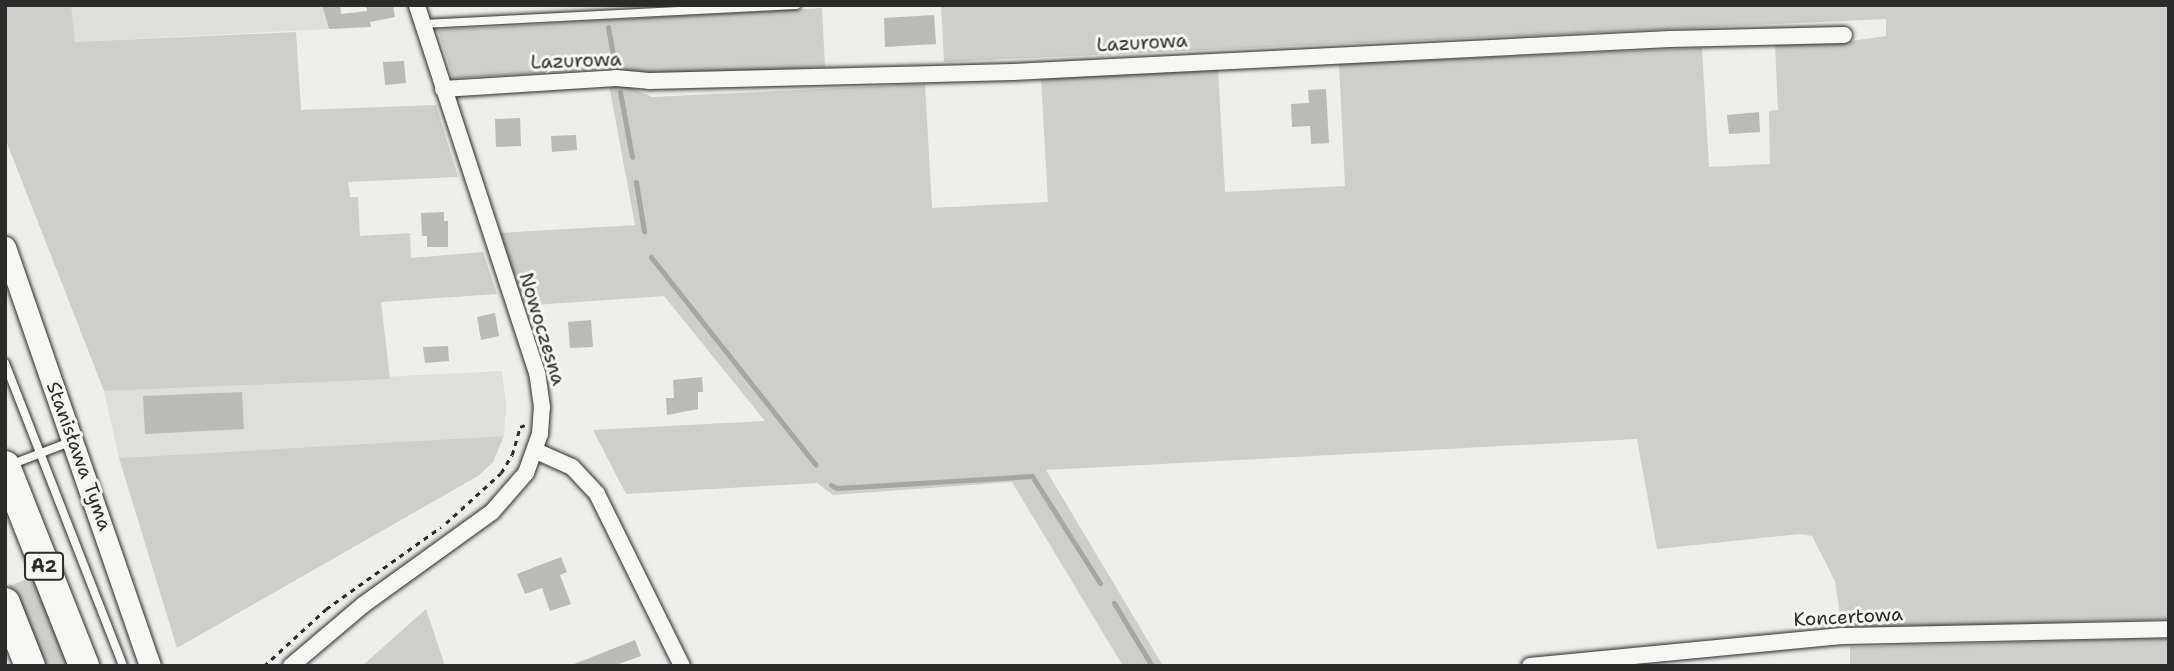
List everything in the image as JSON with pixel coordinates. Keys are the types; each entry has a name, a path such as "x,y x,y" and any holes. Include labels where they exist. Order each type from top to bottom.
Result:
{"highway":[{"name":"A2","path":"5,467 83,666"},
{"name":"A2","path":"5,603 30,666"}],"street":[{"name":"Nowoczesna","path":"416,5 537,373 542,407 536,451"},
{"name":"Lazurowa","path":"443,89 616,78 649,82 1013,72 1670,39 1844,35"},
{"name":"Stanisława Tyma","path":"5,247 150,666"},
{"path":"290,666 363,605 492,512 526,473 536,451 572,467 597,495 682,666"},
{"name":"Koncertowa","path":"1530,666 1842,636 2169,629"},
{"path":"1710,649 1714,666"}],"lane":[{"path":"422,24 797,5"},
{"path":"5,363 38,454 123,666"},
{"path":"5,467 73,441"},
{"path":"19,530 47,572"}],"path":[{"path":"264,666 326,609 473,502 501,473 512,454 520,427 528,423"}],"shaded area":[{"path":"5,5 71,5 75,42 296,32 301,110 436,105 458,177 348,182 350,197 358,197 360,236 410,233 411,258 483,252 497,294 381,302 390,379 104,391 5,138"},
{"path":"71,5 322,5 329,29 74,42"},
{"path":"941,5 2169,5 2169,619 1842,629 1835,581 1812,536 1800,534 1657,549 1637,439 1046,470 1163,666 1123,666 1012,482 833,495 817,483 626,494 593,430 765,421 664,296 520,306 499,233 635,225 609,85 627,86 652,97 925,84 932,208 1048,202 1041,78 1218,70 1225,192 1345,186 1339,64 1702,48 1709,167 1770,164 1769,111 1778,110 1775,45 1851,41 1886,36 1886,19 944,62"},
{"path":"822,8 825,67 643,76 608,69 453,78 438,30"},
{"path":"502,371 506,404 504,436 119,458 104,391"},
{"path":"504,436 493,462 478,476 177,648 119,458"},
{"path":"37,575 73,666 42,666 9,586"},
{"path":"426,609 445,666 362,666"},
{"path":"2169,638 2169,666 1850,666 1850,647"}],"building":[{"path":"322,5 340,5 341,14 367,11 366,5 393,5 395,17 370,22 371,27 329,29"},
{"path":"934,15 936,44 885,47 884,18"},
{"path":"404,61 406,83 385,85 383,62"},
{"path":"1326,89 1329,143 1311,144 1310,126 1292,127 1291,104 1309,103 1308,90"},
{"path":"1759,112 1760,132 1729,134 1727,115"},
{"path":"520,118 521,146 496,147 495,119"},
{"path":"576,135 577,150 552,152 551,136"},
{"path":"444,212 444,221 448,221 448,247 427,247 427,236 422,236 421,213"},
{"path":"495,313 499,336 481,340 477,317"},
{"path":"591,320 593,347 570,348 568,322"},
{"path":"448,346 449,361 425,363 423,347"},
{"path":"702,377 703,392 698,392 698,409 667,415 666,398 674,398 673,380"},
{"path":"242,392 244,429 145,434 143,396"},
{"path":"561,557 567,572 560,575 571,604 550,611 542,588 525,594 517,574"},
{"path":"635,640 641,656 613,666 569,666"}],"waterway":[{"path":"608,27 614,60"},
{"path":"620,92 632,157"},
{"path":"636,182 644,231"},
{"path":"651,257 816,465"},
{"path":"831,485 837,488 1032,476 1100,583"},
{"path":"1114,603 1152,666"}]}
